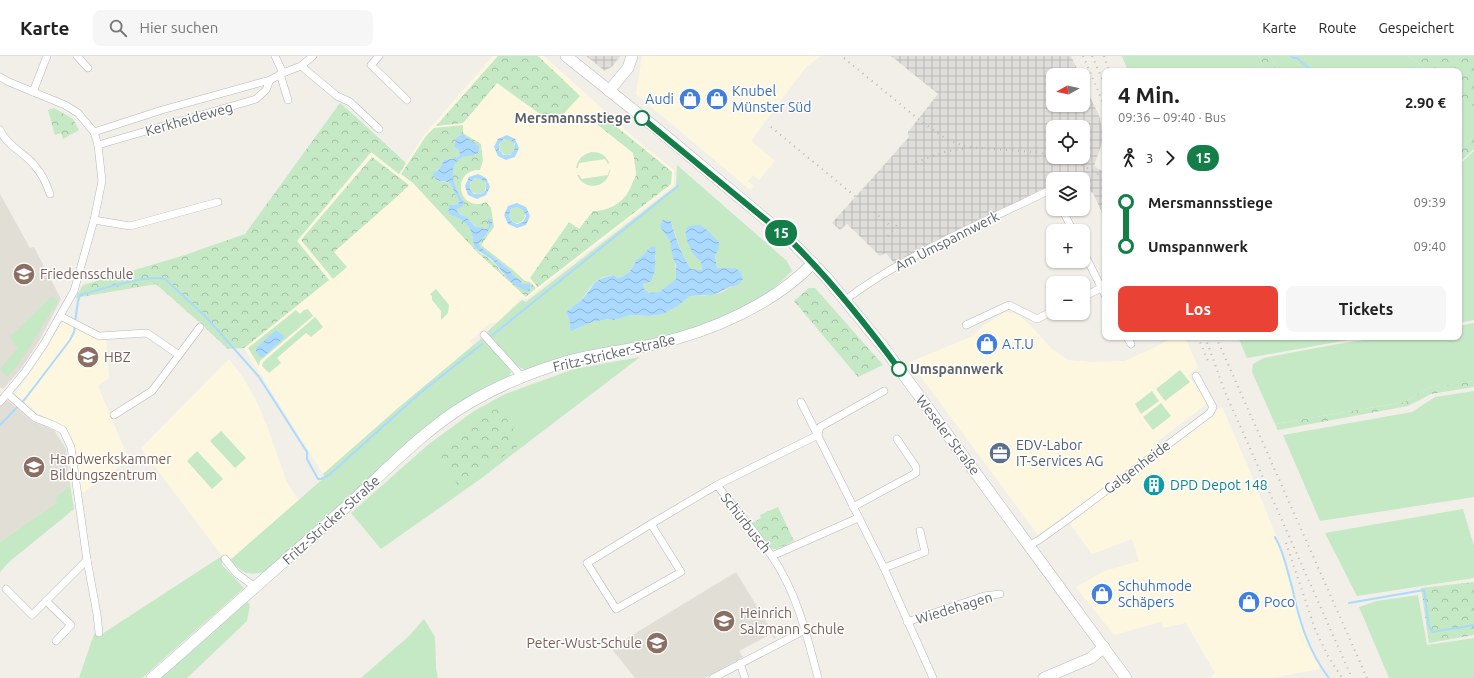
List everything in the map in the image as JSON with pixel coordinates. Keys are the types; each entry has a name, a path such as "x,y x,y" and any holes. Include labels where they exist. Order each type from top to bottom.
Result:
{"main road":[{"name":"Weseler Straße","path":"566,56 782,234 813,262 884,348 1030,545 1126,678"},
{"path":"609,91 628,68 632,56"},
{"name":"Fritz-Stricker-Straße","path":"152,678 440,422 469,403 500,386 572,360 657,344 712,326 755,306 777,293 800,276 813,262"},
{"path":"1044,678 1091,658 1104,647"}],"street":[{"path":"33,92 47,56"},
{"path":"77,56 88,68"},
{"path":"275,56 282,74 288,100"},
{"name":"Kerkheideweg","path":"94,132 162,110 270,80 301,66 313,56"},
{"path":"379,56 371,65 407,100"},
{"path":"301,66 337,96 350,102 379,129"},
{"path":"0,77 65,105 78,113 94,132 98,145 102,181 94,220 74,291 64,318 8,394 0,402"},
{"name":"Kerkheideweg","path":"98,145 256,99 266,90 270,80"},
{"path":"0,130 3,137 35,166 50,194"},
{"name":"Am Umspannwerk","path":"845,300 900,263 1046,192"},
{"path":"94,220 130,226 218,202"},
{"path":"1090,265 1101,288 1090,294"},
{"path":"966,325 1009,305 1037,319 1046,314"},
{"path":"64,318 99,336 147,333 179,355"},
{"path":"114,415 152,391 200,327"},
{"path":"484,335 522,377"},
{"path":"1129,340 1131,344"},
{"name":"Galgenheide","path":"1030,545 1067,520 1210,413 1213,407 1196,376"},
{"path":"716,485 818,435 820,427 884,391"},
{"path":"8,394 35,418 63,430 71,447 99,633"},
{"name":"Wiedehagen","path":"801,402 884,568 933,678"},
{"path":"853,508 916,473 916,467 896,439"},
{"name":"Schürbusch","path":"651,524 681,572 616,609 587,563 651,524 716,485 772,556 791,591 806,630 818,678"},
{"path":"772,556 858,518"},
{"path":"884,568 924,552 920,531"},
{"path":"225,559 236,573 255,587"},
{"path":"6,589 32,615 87,560"},
{"name":"Wiedehagen","path":"907,622 984,596 1000,594"},
{"path":"46,601 71,625 56,641"},
{"path":"713,678 806,630"},
{"path":"740,663 745,678"}],"shaded area":[{"path":"493,56 498,56 436,126 463,123 497,83 580,96 538,56 544,56 639,142 674,170 674,185 526,299 522,298 497,322 490,323 470,341 473,345 323,474 244,348 329,280 297,241 372,152 399,174 424,135"},
{"path":"586,56 620,56 613,66 605,71"},
{"path":"642,56 821,56 806,67 751,141 775,161 759,180 753,175 748,181 754,186 750,190 636,94"},
{"path":"891,56 1071,56 1077,68 1046,68 1046,112 1090,112 1090,97 1100,118 1102,130 1102,143 1094,166 1102,171 1102,213 1093,193 1090,191 1090,172 1046,172 1046,187 894,263 886,253 880,256 847,224 840,230 832,223 909,137 908,132 938,94"},
{"name":"Friedensschule","path":"0,194 30,248 34,247 61,299 39,341 21,369 3,389 0,387"},
{"path":"1006,312 1013,313 1020,316 1052,349 1068,360 1093,362 1124,361 1168,340 1186,340 1198,367 1188,375 1208,403 1154,444 1157,448 1038,535 910,362 973,336 985,324"},
{"path":"64,320 106,338 109,378 98,386 129,460 80,495 65,428 37,413 16,394"},
{"path":"229,359 242,376 255,398 267,426 286,480 299,500 230,560 225,554 222,556 141,448"},
{"name":"Handwerkskammer Bildungszentrum","path":"0,394 33,422 54,430 66,449 70,485 55,498 58,503 0,542"},
{"path":"1222,407 1281,548 1304,629 1320,669 1271,678 1209,678 1215,673 1186,623 1163,628 1161,622 1114,635 1076,587 1105,571 1139,561 1132,539 1092,554 1070,524 1171,448"},
{"path":"736,572 776,638 774,639 771,634 739,651 743,657 705,678 635,678 611,648"}],"green space":[{"path":"498,56 538,56 580,96 554,124 497,83 463,123 436,126"},
{"path":"1122,56 1259,56 1262,63 1255,68 1127,68"},
{"path":"1259,56 1269,56 1278,68 1255,68 1262,63"},
{"path":"1269,56 1409,56 1424,68 1278,68"},
{"path":"1409,56 1474,56 1474,110 1472,105 1462,97 1462,68 1424,68"},
{"path":"1462,97 1472,105 1474,110 1474,135 1462,147"},
{"path":"340,103 406,163 399,174 371,152 297,241 329,280 244,348 228,349 156,284 75,298 83,285 182,256 245,234"},
{"path":"54,108 73,119 79,130 63,139 61,133 55,135 48,110"},
{"path":"601,114 672,172 671,184 538,287 530,278 569,222 579,229 593,211 600,211 617,204 626,195 636,175 633,153 598,125 598,118"},
{"path":"463,125 463,133 481,144 483,161 480,170 470,172 464,176 461,183 461,190 464,197 469,202 476,204 486,202 491,208 494,227 481,245 525,281 530,282 536,288 526,297 478,253 413,183 401,174 426,136 434,128","holes":["459,135 476,155 464,156 457,160 452,171 455,185 464,202 457,209 458,213 465,216 479,228 484,229 492,226 479,244 479,247 511,271 522,284 505,276 494,263 474,247 472,234 468,226 461,219 449,213 448,208 450,205 458,204 459,201 450,183 436,180 436,170 439,169 444,160 456,158 460,155 459,150 454,147 454,143"]},
{"path":"1474,135 1474,149 1462,160 1462,147"},
{"path":"504,139 510,139 515,144 513,153 510,155 504,155 499,150 499,144"},
{"path":"1474,151 1474,320 1462,322 1462,162"},
{"path":"591,152 602,154 609,163 608,164 605,159 579,163 578,168 576,168 581,158 585,154"},
{"path":"372,157 409,185 334,252 347,267 333,279 301,240"},
{"path":"677,165 787,261 792,271 775,287 756,300 714,321 670,335 527,371 517,366 487,332 522,300 526,302 676,186","holes":["671,221 683,255 692,270 702,270 701,260 719,249 715,255 717,268 735,268 738,285 716,294 690,296 678,306 663,314 649,316 631,315 614,320 610,319 592,322 575,330 570,327 567,315 569,309 574,307 582,299 596,281 601,278 614,275 617,278 623,276 631,269 636,260 642,257 645,253 656,255 653,278 650,282 643,284 644,289 649,293 659,292 676,279 670,238"]},
{"path":"609,170 608,176 605,181 596,186 585,184 577,175 579,175 582,179 608,175"},
{"path":"475,178 481,178 486,183 484,192 481,194 475,194 470,189 470,183"},
{"path":"514,207 520,207 525,212 523,221 520,223 514,223 509,218 509,212"},
{"path":"809,288 815,288 883,365 858,377 794,301"},
{"path":"436,289 449,305 448,313 441,320 441,311 432,300 432,296 430,294"},
{"path":"52,296 58,301 18,365 7,377 0,369 18,348 10,337"},
{"path":"308,309 313,316 260,361 259,366 248,348 296,310 300,314 304,310"},
{"path":"315,317 323,327 311,337 306,333 277,358 281,363 269,373 262,366 263,362"},
{"path":"1474,323 1474,381 1428,388 1405,402 1275,424 1252,372 1253,364 1264,358 1338,344 1364,340 1462,340 1462,325"},
{"path":"482,338 509,368 511,373 507,380 466,400 267,571 246,573 230,560 325,477 323,474 398,408"},
{"path":"1239,340 1348,340 1247,358"},
{"path":"640,357 479,480 381,549 351,513 429,444 474,411 505,394 574,369"},
{"path":"1180,370 1190,382 1165,401 1156,389"},
{"path":"1474,381 1474,387 1431,394 1408,406 1278,430 1275,424 1405,402 1428,388"},
{"path":"1152,391 1159,401 1141,414 1135,404"},
{"path":"1474,391 1474,497 1320,521 1283,435 1412,412 1435,397"},
{"path":"1161,403 1171,416 1153,430 1143,417"},
{"path":"498,407 523,442 460,488 435,453"},
{"path":"221,431 246,458 235,468 210,441"},
{"path":"197,451 223,479 212,489 187,461"},
{"path":"70,485 74,509 9,562 0,572 0,542 57,503 55,498"},
{"path":"778,507 794,541 777,549 773,549 769,546 752,523 761,518 760,515"},
{"path":"1463,509 1474,546 1474,578 1357,596 1325,533"},
{"path":"222,556 222,565 244,588 142,678 79,678 94,634 102,634"},
{"path":"1474,582 1474,635 1429,643 1421,588"},
{"path":"1418,595 1427,645 1474,638 1474,678 1389,678 1359,607 1377,601"},
{"path":"246,600 250,605 247,621 187,678 156,678"},
{"path":"424,619 435,637 436,668 438,678 361,678 409,636"}],"water":[{"path":"462,134 479,146 479,148 477,153 461,158 456,162 454,167 453,173 455,186 464,202 463,206 457,209 458,213 466,217 475,226 485,229 489,227 488,219 492,219 492,226 479,244 480,247 511,271 522,284 530,284 530,291 519,288 494,262 474,247 472,234 465,222 449,214 448,208 450,205 458,204 459,201 450,183 437,180 433,173 439,169 444,160 456,158 460,155 459,150 454,147 454,145 457,137"},
{"path":"507,135 515,139 519,148 515,157 506,160 498,156 494,147 498,139","holes":["504,139 510,140 515,144 514,151 510,155 503,155 499,150 499,144"]},
{"path":"478,174 486,178 490,187 486,195 477,199 468,195 465,186 469,177","holes":["475,178 481,179 486,183 486,190 481,194 474,194 470,189 470,183"]},
{"path":"517,203 526,207 530,216 526,225 517,228 508,224 504,215 508,206","holes":["517,207 523,210 526,216 523,222 517,224 511,221 509,215 511,209"]},
{"path":"663,220 671,221 683,255 689,267 696,270 702,270 701,261 691,250 686,234 689,226 700,225 719,242 719,249 715,255 717,268 735,268 740,271 743,279 738,285 713,295 690,296 678,306 663,314 649,316 631,315 614,320 610,319 592,322 572,331 570,330 570,323 566,312 582,300 595,282 601,278 614,275 617,278 626,274 636,260 643,256 652,246 655,247 654,271 652,280 643,284 644,289 649,293 659,292 676,279 676,265 673,258 670,241 660,225"},
{"path":"276,330 284,336 284,338 263,357 260,357 256,351 256,348"}],"waterway":[{"path":"1291,56 1293,58 1297,58 1309,68"},
{"path":"490,337 678,186"},
{"path":"75,322 80,295 111,286 136,281 157,278 165,279 206,317 259,377 307,452 307,459 318,479 329,475 419,394 482,344"},
{"path":"0,425 25,399 70,340 75,326"},
{"path":"1275,537 1285,561 1305,635 1315,657 1329,678"},
{"path":"1349,603 1424,590 1429,626 1432,632 1474,625"}],"railway":[{"path":"1083,56 1102,100"},
{"path":"1092,56 1102,78"},
{"path":"1104,56 1108,68"},
{"path":"844,58 922,122 946,139 966,147 1036,152 1046,154"},
{"path":"771,127 856,197"},
{"path":"916,162 944,152 967,148"},
{"path":"1079,164 1102,176"},
{"path":"874,212 894,229 898,223"},
{"path":"888,236 894,229"},
{"path":"1199,340 1209,363"},
{"path":"1206,340 1225,392 1352,678"},
{"path":"1217,340 1367,678"},
{"path":"1286,543 1315,629 1328,656 1342,678"}],"bus line":[{"name":"15","path":"642,118 788,238 845,300 899,369"}],"place":[{"name":"Audi","path":"690,99"},
{"name":"Knubel Münster Süd","path":"717,99"},
{"name":"Mersmannsstiege","path":"642,118"},
{"name":"Friedensschule","path":"24,274"},
{"name":"A.T.U","path":"987,344"},
{"name":"HBZ","path":"88,357"},
{"name":"Umspannwerk","path":"899,369"},
{"name":"EDV-Labor IT-Services AG","path":"1000,453"},
{"name":"Handwerkskammer Bildungszentrum","path":"34,467"},
{"name":"DPD Depot 148","path":"1154,485"},
{"name":"Schuhmode Schäpers","path":"1102,594"},
{"name":"Poco","path":"1249,602"},
{"name":"Heinrich Salzmann Schule","path":"724,621"},
{"name":"Peter-Wust-Schule","path":"657,643"}]}
